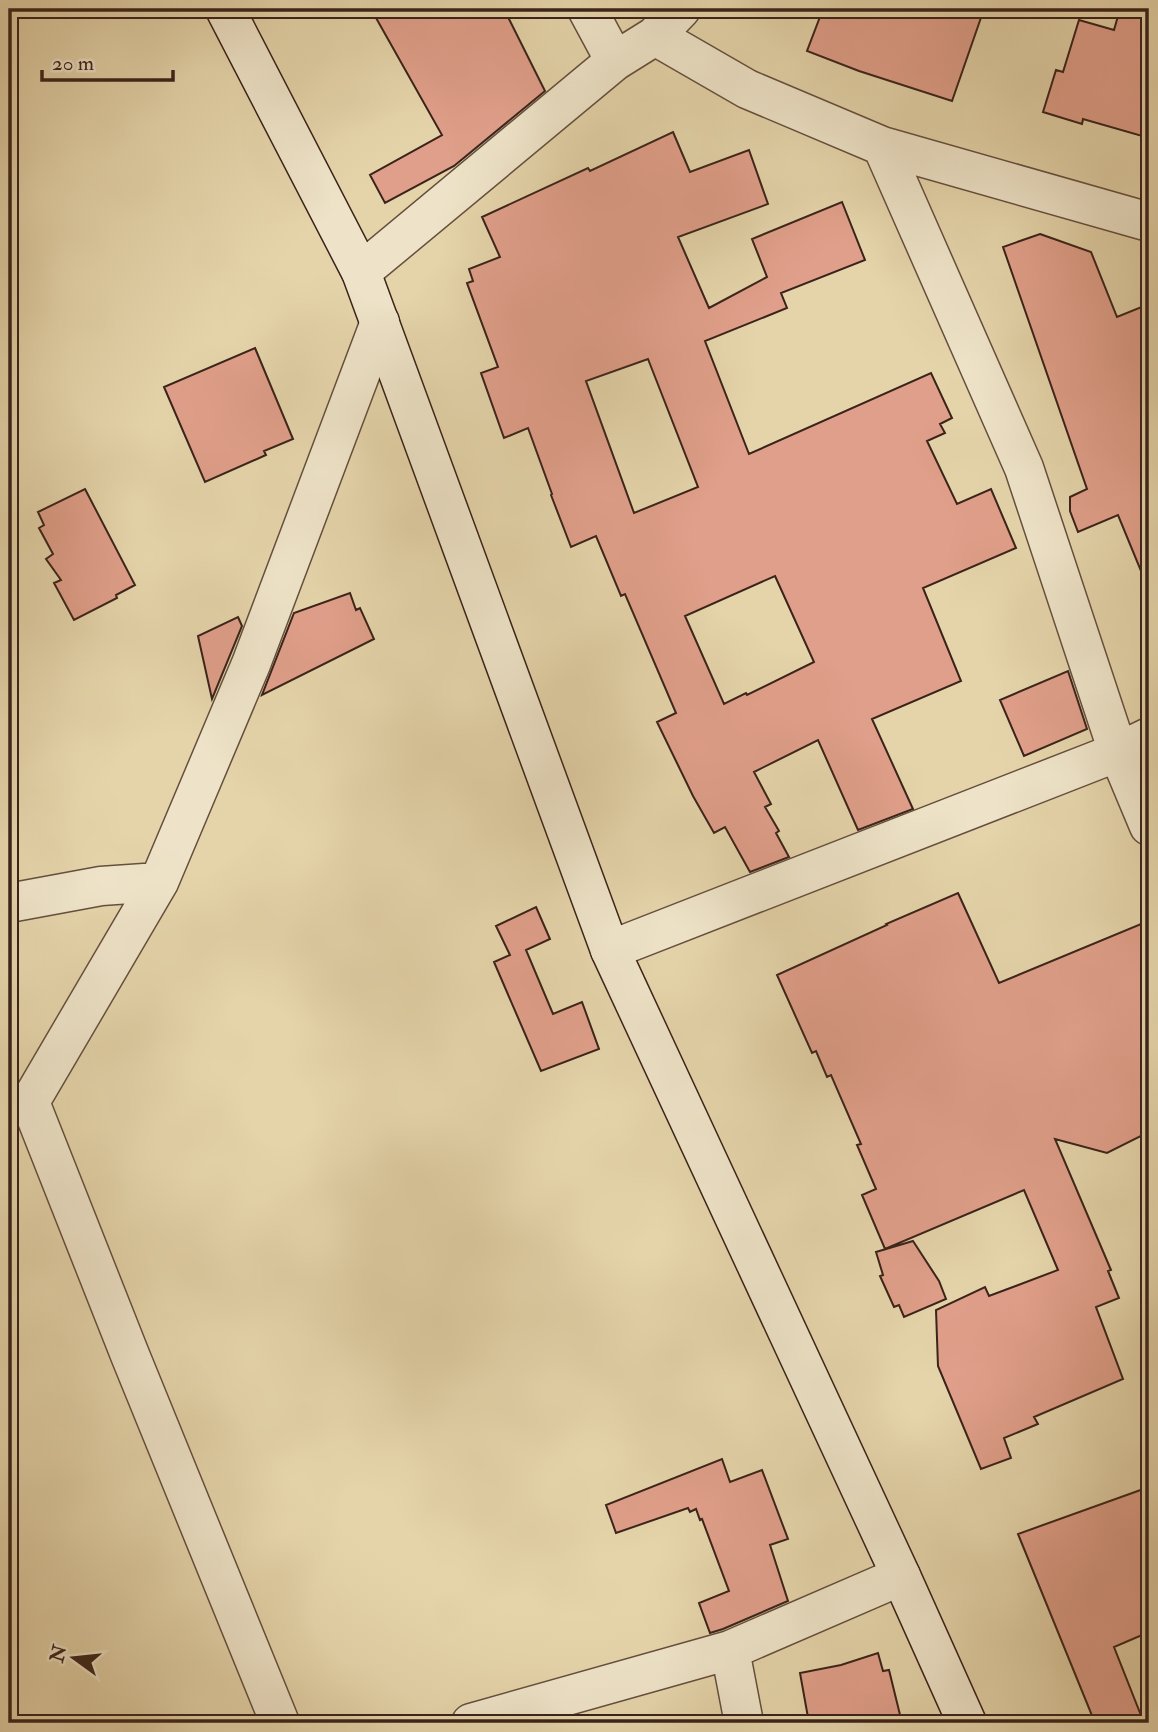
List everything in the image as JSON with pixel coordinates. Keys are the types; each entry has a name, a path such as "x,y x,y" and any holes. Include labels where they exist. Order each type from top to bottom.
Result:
{"street":[{"path":"226,9 362,272 610,950 967,1723"},
{"path":"587,9 615,61"},
{"path":"362,272 615,61 655,36 681,9"},
{"path":"655,36 747,89 882,146 1149,222"},
{"path":"882,146 1024,468 1133,745 1149,826"},
{"path":"280,1723 30,1102 159,882 251,664 380,322"},
{"path":"610,950 1133,745"},
{"path":"9,903 101,886 159,882"},
{"path":"471,1723 730,1650 901,1576"},
{"path":"730,1650 744,1723"}],"building":[{"path":"371,9 504,9 545,91 454,166 385,203 370,175 442,135"},
{"path":"823,9 984,9 952,101 807,51"},
{"path":"1120,9 1149,15 1149,138 1083,119 1082,124 1043,112 1056,70 1063,72 1079,20 1114,30"},
{"path":"673,132 690,172 749,150 768,204 678,237 709,308 767,277 752,239 842,202 865,260 781,293 787,308 705,341 749,454 931,373 952,418 940,424 945,433 927,441 957,504 991,489 1016,548 923,588 961,681 872,719 913,809 858,830 818,740 754,772 771,804 765,807 779,831 776,833 789,857 750,872 725,827 714,833 657,722 676,713 625,594 621,596 596,536 571,547 528,428 504,438 481,373 498,367 467,283 473,281 469,269 500,257 482,217 588,168 590,171","holes":["648,359 698,487 634,513 586,381","775,576 814,662 724,704 685,616"]},
{"path":"1040,234 1091,252 1117,317 1149,304 1149,588 1118,515 1078,532 1070,511 1070,497 1087,489 1003,247"},
{"path":"255,348 293,439 264,451 266,455 205,482 164,387"},
{"path":"85,489 135,585 116,595 117,598 74,620 54,583 61,580 46,559 53,554 39,528 44,525 38,512"},
{"path":"350,593 356,610 360,608 374,639 262,695 294,613"},
{"path":"238,617 242,626 212,699 198,636"},
{"path":"1068,671 1087,729 1024,756 1000,700"},
{"path":"958,893 999,983 1149,923 1149,1132 1107,1153 1055,1139 1111,1270 1108,1271 1119,1298 1096,1307 1123,1379 1034,1417 1038,1424 1004,1438 1011,1458 981,1469 938,1366 936,1310 985,1287 989,1296 1058,1270 1024,1190 885,1249 862,1195 876,1189 857,1145 861,1144 831,1075 827,1077 816,1051 812,1053 777,975"},
{"path":"536,907 550,939 526,950 553,1014 582,1002 599,1049 541,1071 494,962 510,955 496,926"},
{"path":"913,1241 939,1281 946,1299 904,1317 899,1305 894,1307 880,1276 883,1275 876,1252"},
{"path":"722,1459 730,1482 762,1470 788,1539 770,1545 788,1601 710,1633 699,1603 729,1591 696,1509 690,1512 688,1508 616,1533 606,1505"},
{"path":"1149,1487 1149,1568 1141,1572 1149,1595 1149,1632 1114,1647 1144,1723 1095,1723 1018,1534"},
{"path":"878,1653 883,1671 889,1670 902,1723 809,1723 800,1673 841,1665"}]}
